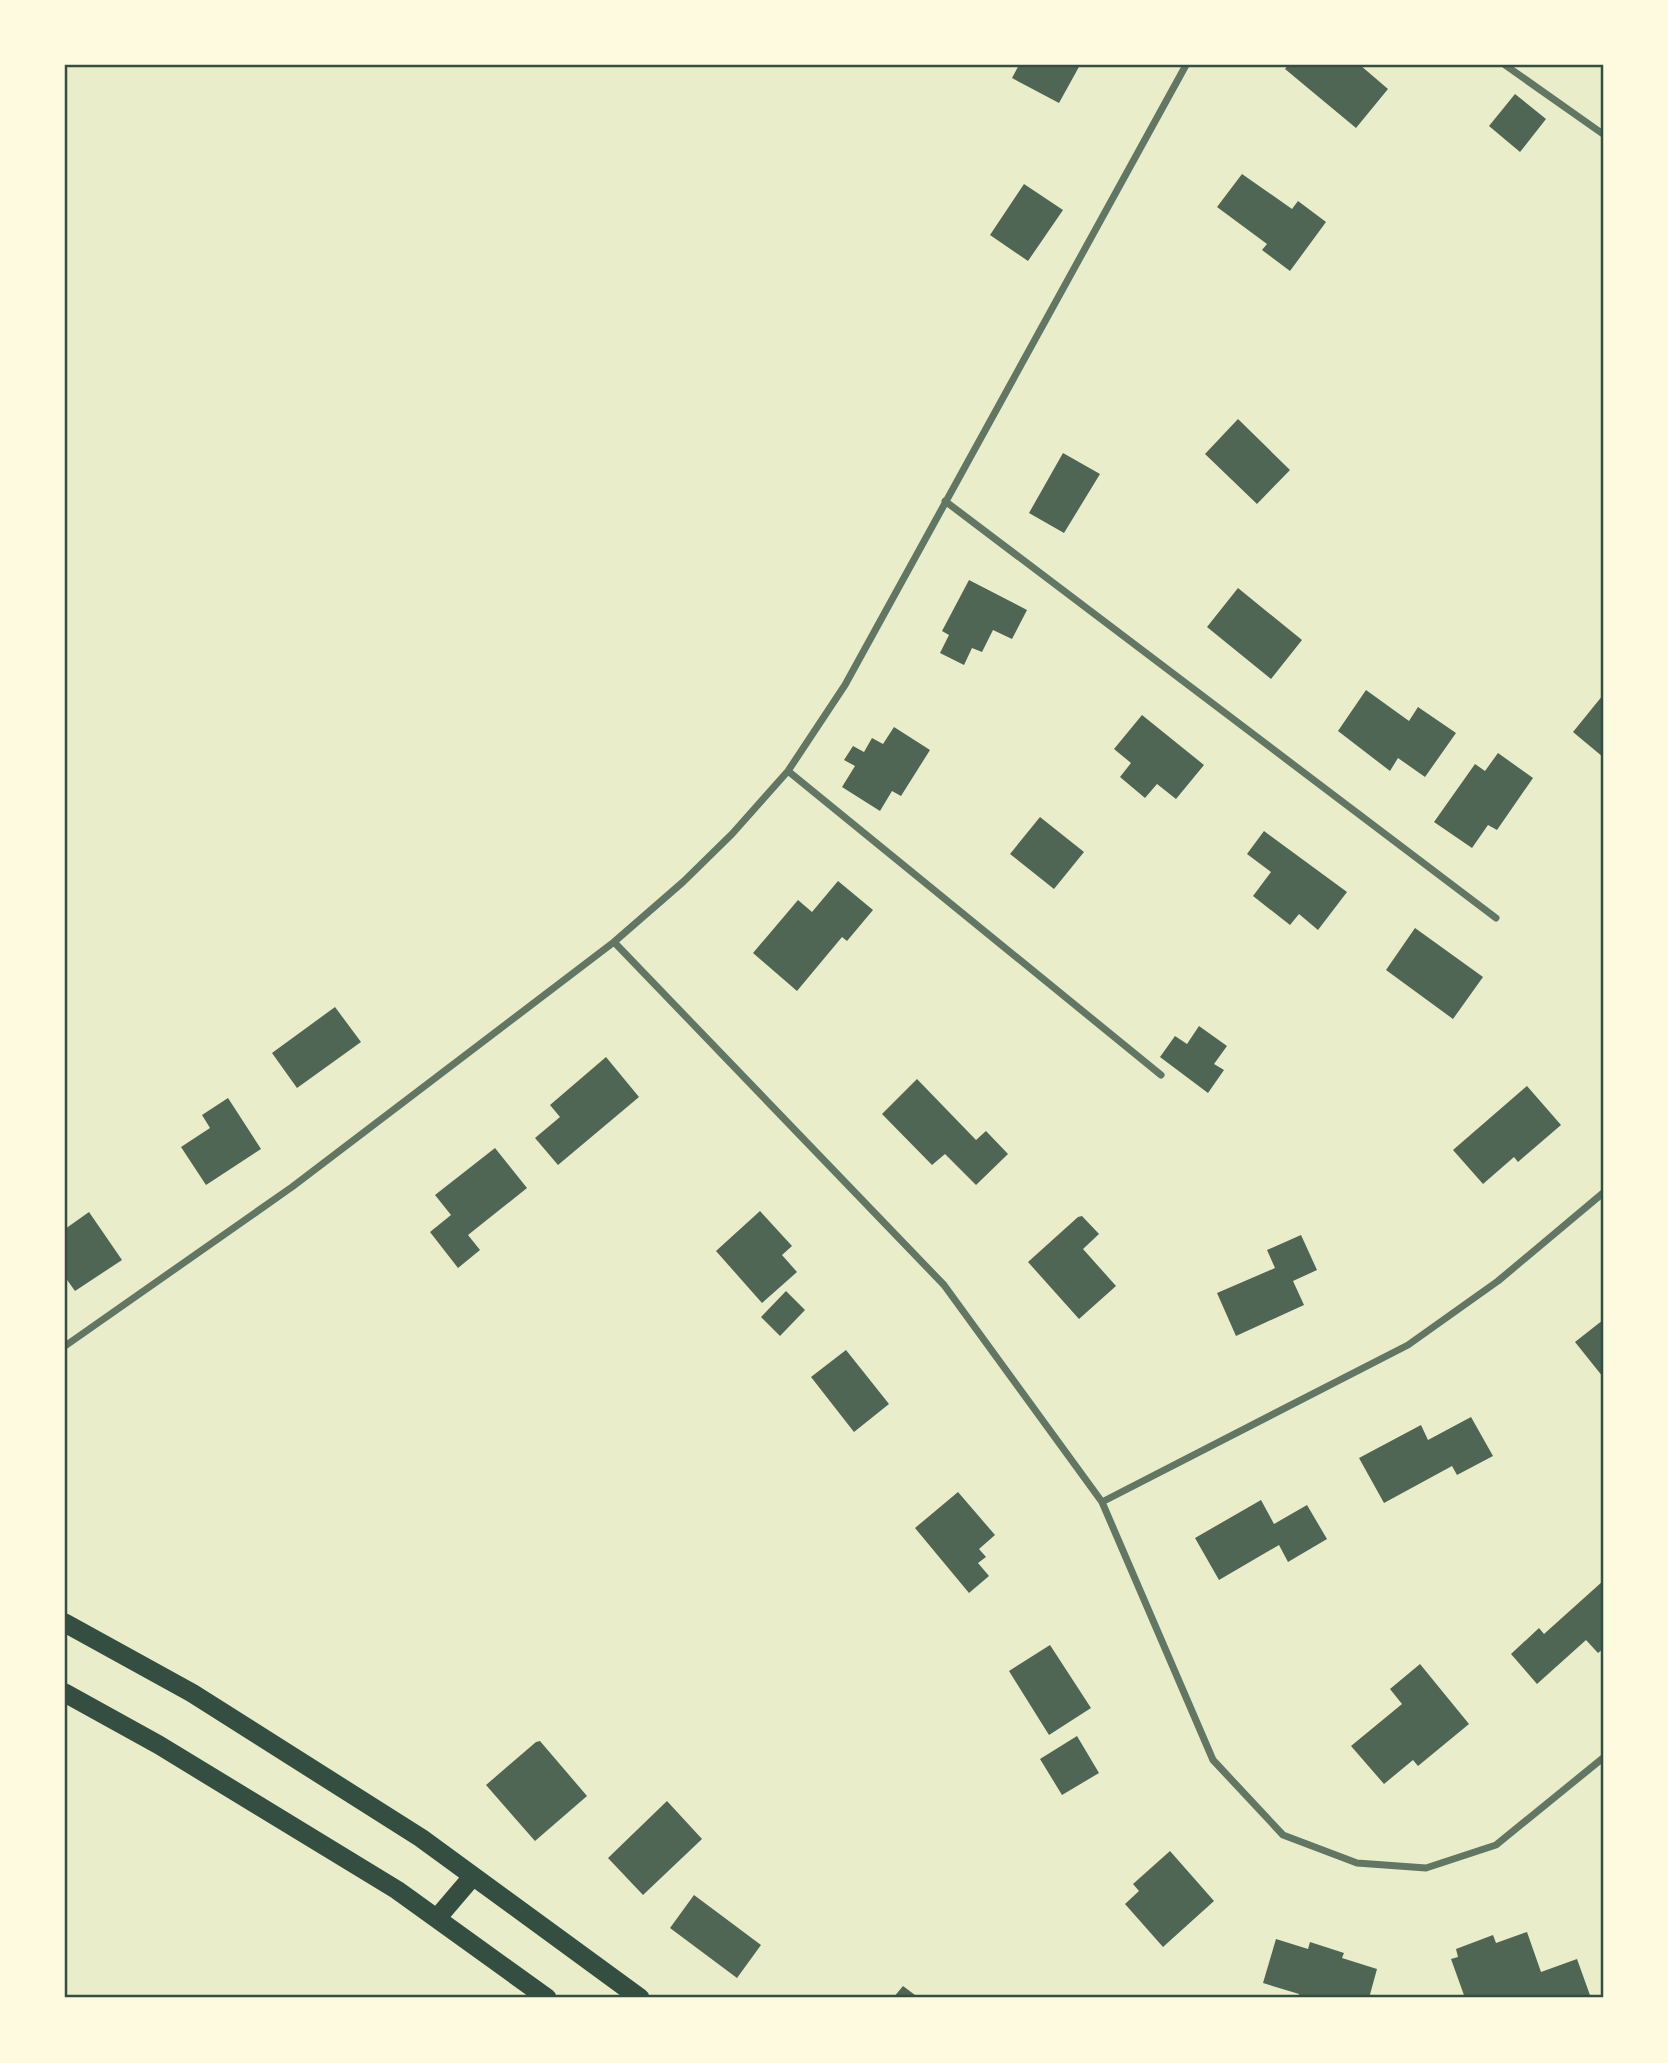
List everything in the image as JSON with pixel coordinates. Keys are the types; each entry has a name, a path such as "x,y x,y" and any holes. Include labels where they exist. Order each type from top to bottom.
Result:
{"highway":[{"path":"65,1623 192,1693 421,1838 640,1998"},
{"path":"65,1693 159,1745 397,1890 547,1998"},
{"path":"438,1917 473,1876"}],"street":[{"path":"65,1346 292,1187 614,942 683,882 732,834 788,771 845,685 1186,65"},
{"path":"1505,65 1603,134"},
{"path":"945,501 1496,918"},
{"path":"788,771 1161,1075"},
{"path":"614,942 944,1285 1102,1502 1213,1760 1283,1835 1357,1863 1426,1868 1496,1845 1603,1758"},
{"path":"1102,1502 1408,1345 1498,1281 1603,1194"}],"building":[{"path":"1019,65 1080,65 1059,103 1012,78"},
{"path":"1288,65 1360,65 1388,89 1356,128 1285,69"},
{"path":"1515,94 1546,119 1520,152 1489,126"},
{"path":"1242,174 1292,209 1298,201 1326,222 1290,271 1262,250 1267,244 1217,207"},
{"path":"1024,184 1063,210 1028,261 990,235"},
{"path":"1238,419 1290,470 1257,504 1205,454"},
{"path":"1063,453 1100,474 1064,533 1029,513"},
{"path":"969,580 1027,610 1012,639 993,630 982,652 972,648 964,665 940,653 949,635 942,631"},
{"path":"1238,588 1302,640 1271,679 1207,627"},
{"path":"1366,690 1409,721 1418,707 1456,733 1425,777 1398,758 1390,771 1338,731"},
{"path":"1603,695 1603,757 1573,732"},
{"path":"1142,715 1204,765 1176,799 1157,784 1145,798 1120,777 1131,763 1114,749"},
{"path":"894,727 930,750 901,796 892,791 880,811 842,787 855,766 844,760 853,746 864,752 872,738 883,744"},
{"path":"1498,753 1533,778 1497,830 1488,825 1472,848 1434,822 1475,764 1485,771"},
{"path":"1040,817 1084,852 1054,889 1010,854"},
{"path":"1264,831 1347,892 1318,930 1299,914 1290,925 1253,896 1271,872 1247,854"},
{"path":"838,881 873,910 847,941 842,937 797,991 753,953 798,900 812,912"},
{"path":"1415,928 1483,977 1453,1019 1386,970"},
{"path":"335,1007 361,1042 297,1088 272,1053"},
{"path":"1199,1026 1227,1046 1214,1064 1224,1070 1208,1093 1160,1057 1175,1036 1187,1044"},
{"path":"606,1057 639,1097 558,1165 535,1138 560,1117 550,1105"},
{"path":"917,1079 976,1140 986,1131 1008,1154 976,1185 945,1154 932,1165 882,1114"},
{"path":"1527,1086 1561,1125 1518,1162 1514,1157 1483,1184 1453,1150"},
{"path":"228,1098 261,1149 206,1185 181,1147 210,1128 202,1115"},
{"path":"495,1148 527,1188 468,1235 480,1250 458,1268 430,1232 451,1215 435,1195"},
{"path":"760,1211 792,1246 782,1255 797,1272 762,1303 716,1251"},
{"path":"89,1212 122,1260 75,1291 65,1277 65,1229"},
{"path":"1082,1216 1099,1234 1083,1249 1116,1286 1079,1319 1028,1262"},
{"path":"1301,1235 1317,1270 1293,1281 1304,1305 1236,1336 1217,1293 1275,1268 1267,1250"},
{"path":"786,1291 805,1310 780,1336 761,1317"},
{"path":"1603,1320 1603,1377 1575,1342"},
{"path":"846,1350 889,1404 854,1432 811,1377"},
{"path":"1471,1417 1493,1456 1457,1475 1452,1466 1384,1503 1359,1458 1421,1425 1428,1440"},
{"path":"958,1492 995,1535 979,1549 986,1557 978,1563 989,1576 969,1593 915,1528"},
{"path":"1261,1500 1274,1524 1307,1505 1327,1539 1288,1562 1279,1545 1219,1580 1195,1538"},
{"path":"1603,1581 1603,1649 1598,1653 1586,1640 1537,1684 1511,1654 1539,1628 1544,1634"},
{"path":"1050,1645 1091,1708 1049,1735 1009,1671"},
{"path":"1420,1664 1469,1724 1418,1766 1413,1760 1384,1784 1351,1746 1402,1704 1390,1689"},
{"path":"1077,1736 1099,1773 1062,1795 1040,1759"},
{"path":"540,1741 587,1796 535,1841 486,1785"},
{"path":"667,1801 702,1839 643,1895 608,1858"},
{"path":"1170,1851 1214,1901 1163,1947 1125,1904 1139,1891 1133,1884"},
{"path":"694,1895 761,1945 737,1978 670,1928"},
{"path":"1527,1932 1541,1972 1577,1959 1591,1998 1465,1998 1451,1959 1458,1957 1456,1949 1493,1935 1496,1943"},
{"path":"1276,1939 1308,1949 1310,1942 1344,1953 1342,1958 1377,1969 1369,1998 1298,1998 1299,1994 1263,1983"},
{"path":"903,1986 919,1998 893,1998"}]}
